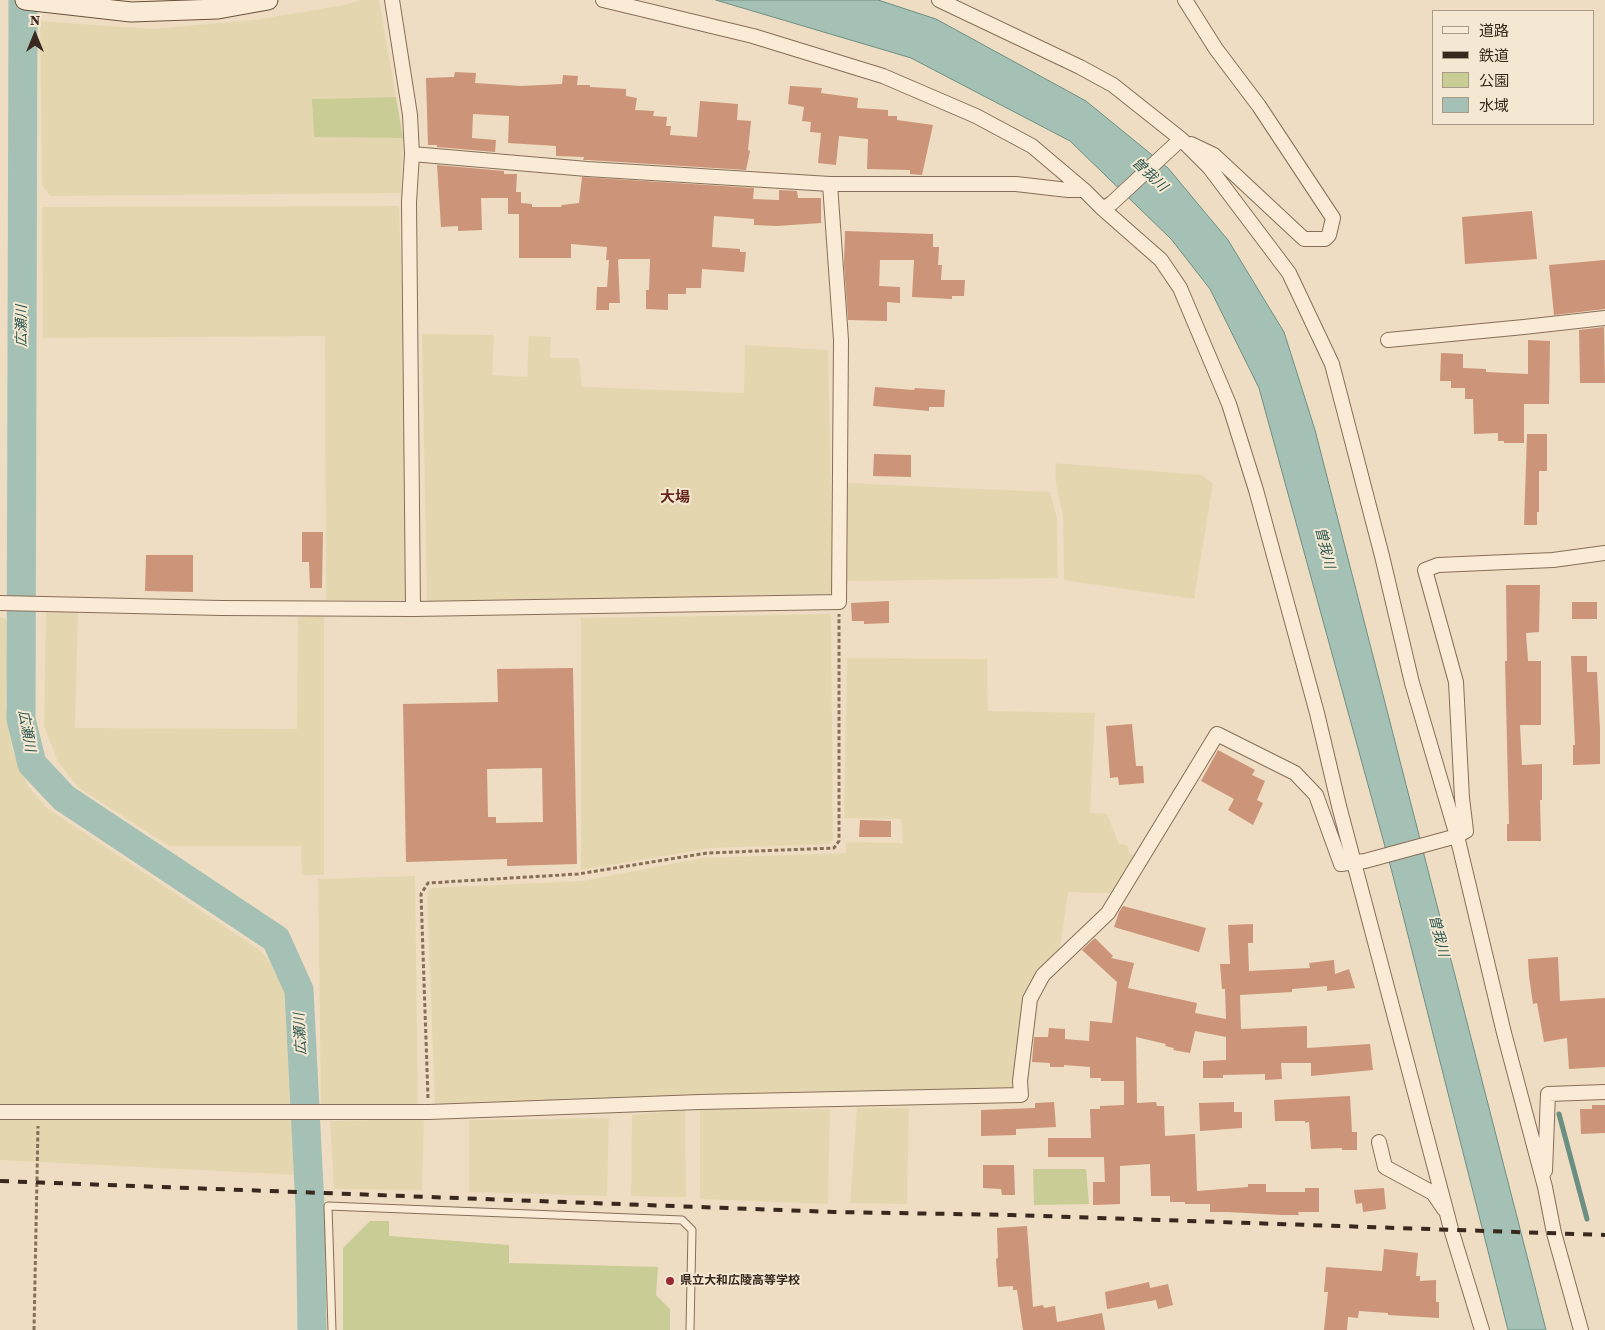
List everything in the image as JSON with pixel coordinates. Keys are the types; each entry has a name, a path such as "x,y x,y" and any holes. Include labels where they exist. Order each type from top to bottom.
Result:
{"main road":[{"path":"25,0 131,12 218,9 268,0"}],"street":[{"path":"392,0 410,115 412,154 409,212 413,609"},
{"path":"603,0 753,36 882,76 976,116 1032,146 1084,190 1108,206 1161,260 1180,288 1229,404 1256,490 1360,862 1451,1229 1482,1330"},
{"path":"939,0 1080,67 1113,85 1181,139 1209,167 1289,273 1332,364 1382,556 1412,683 1545,1186 1554,1233 1581,1330"},
{"path":"1181,139 1214,154 1304,239 1325,240 1330,235 1333,218 1258,106 1216,49 1185,0"},
{"path":"1108,206 1181,139"},
{"path":"412,154 587,169 830,184 1016,184 1084,190"},
{"path":"0,603 221,608 413,609 839,602 841,340 830,184"},
{"path":"1388,340 1605,318"},
{"path":"0,1112 429,1112 700,1102 1021,1095 1020,1081 1030,999 1043,975 1108,913 1217,734 1295,773 1316,795 1341,864 1360,862 1453,837 1466,831 1462,798 1456,682 1425,570 1438,565 1553,560 1605,553"},
{"path":"1545,1186 1548,1094 1605,1092"},
{"path":"1380,1142 1385,1167 1433,1193 1449,1215"}],"lane":[{"path":"332,1330 328,1206 682,1220 692,1230 690,1330"}],"path":[{"path":"429,1112 421,894 428,883 578,874 707,853 834,848 839,841 839,602"},
{"path":"34,1330 38,1113"}],"shaded area":[{"path":"361,0 379,0 396,97 313,99 314,137 403,138 401,193 50,196 42,185 40,21 151,29 254,20 344,5"},
{"path":"399,206 404,336 409,600 326,600 325,336 43,338 42,207"},
{"path":"422,334 494,335 492,375 527,377 529,336 551,337 550,358 579,358 582,387 744,393 745,345 828,350 833,588 828,597 427,604"},
{"path":"1055,463 1202,475 1213,484 1194,599 1064,580 1063,516 1056,484"},
{"path":"845,483 1050,492 1057,518 1058,578 847,581"},
{"path":"46,612 78,612 75,728 297,729 298,617 324,616 324,875 302,875 301,846 169,846 79,788 58,762 44,726"},
{"path":"831,614 833,838 830,844 711,848 581,870 581,618"},
{"path":"0,618 5,618 11,627 5,702 12,749 28,786 47,808 261,951 277,971 287,990 294,1017 298,1175 0,1160"},
{"path":"847,658 987,659 988,711 1095,713 1090,813 1107,814 1119,844 1127,845 1130,854 1140,854 1115,893 1068,892 1059,957 1036,981 1018,1083 1011,1091 435,1106 427,894 431,888 583,881 702,858 846,853 846,842 903,843 901,819 844,818"},
{"path":"415,876 418,1108 321,1107 318,879"},
{"path":"857,1108 909,1108 907,1204 850,1203"},
{"path":"700,1109 830,1109 828,1204 700,1199"},
{"path":"685,1110 686,1197 631,1196 632,1115"},
{"path":"609,1118 607,1196 469,1192 469,1120"},
{"path":"424,1119 422,1190 334,1189 330,1121"}],"green space":[{"path":"396,97 403,138 314,137 312,99"},
{"path":"1033,1169 1086,1169 1089,1204 1034,1205"},
{"path":"370,1221 389,1221 389,1236 509,1245 509,1263 658,1267 656,1295 670,1309 670,1330 343,1330 343,1248"}],"water":[{"name":"曽我川","path":"716,0 878,0 936,19 1086,101 1168,168 1228,240 1284,332 1315,430 1546,1330 1508,1330 1392,872 1259,388 1210,289 1171,239 1070,141 911,58"}],"building":[{"path":"455,72 476,73 475,83 521,86 562,84 563,75 578,76 577,85 626,89 626,96 637,98 635,110 654,111 653,116 667,117 666,126 671,126 670,135 697,137 700,101 738,104 737,120 751,121 748,150 750,151 746,170 583,160 584,157 556,156 556,146 508,143 509,116 473,114 472,138 496,140 495,152 428,145 426,78 454,77"},
{"path":"790,86 822,88 821,93 858,98 857,108 888,110 888,116 897,116 897,120 933,125 922,175 910,174 910,170 867,169 868,139 839,136 836,165 818,163 821,133 810,132 811,122 802,121 804,107 788,104"},
{"path":"437,165 504,171 504,174 517,174 516,192 521,192 521,203 532,204 532,207 561,207 562,205 579,203 582,177 754,188 753,199 779,200 779,190 797,191 798,198 821,198 821,223 777,226 754,225 754,219 714,216 712,247 740,249 740,252 746,252 744,272 702,269 701,288 686,288 686,294 668,294 668,310 646,309 646,290 649,290 650,259 620,259 618,260 620,303 609,303 609,310 596,310 597,287 607,287 609,260 606,260 607,247 571,244 571,258 519,258 519,214 508,214 508,198 481,198 482,230 458,231 458,226 441,227"},
{"path":"1532,211 1537,259 1465,264 1462,217"},
{"path":"845,231 933,234 933,247 939,247 938,265 942,265 941,280 965,280 964,296 952,296 952,299 912,297 914,260 880,260 879,286 900,287 900,303 887,302 887,321 848,320 844,264"},
{"path":"1605,260 1605,309 1554,315 1549,265"},
{"path":"1604,327 1605,383 1580,383 1579,330"},
{"path":"1528,340 1550,341 1549,404 1524,404 1524,443 1504,443 1504,441 1498,441 1498,433 1474,434 1473,399 1465,399 1465,388 1451,388 1451,381 1440,381 1441,353 1463,354 1463,368 1486,369 1486,372 1528,374"},
{"path":"875,387 945,390 944,407 929,407 929,411 873,406"},
{"path":"1527,434 1547,434 1547,471 1539,471 1539,512 1537,512 1537,525 1524,525"},
{"path":"874,454 911,455 911,477 873,476"},
{"path":"302,532 323,532 322,588 310,588 309,562 302,562"},
{"path":"146,555 193,555 193,592 145,591"},
{"path":"1506,585 1540,585 1539,632 1526,633 1528,661 1541,661 1541,725 1520,725 1522,765 1542,764 1542,800 1540,800 1541,841 1507,841 1507,824 1509,824 1505,661 1507,661"},
{"path":"889,601 889,623 864,624 864,621 852,621 851,603"},
{"path":"1572,602 1597,602 1597,619 1572,619"},
{"path":"1571,656 1587,656 1587,672 1597,672 1600,764 1573,765 1573,745 1575,745"},
{"path":"573,668 577,864 507,866 507,859 406,862 403,704 498,702 497,669","holes":["542,768 543,822 496,823 496,817 488,817 487,769"]},
{"path":"1132,724 1136,766 1143,766 1144,783 1119,785 1118,777 1110,778 1106,726"},
{"path":"1218,750 1255,770 1252,775 1265,781 1257,800 1263,803 1253,825 1228,810 1234,799 1201,781"},
{"path":"860,820 891,821 891,837 859,837"},
{"path":"1123,906 1206,928 1199,952 1114,927"},
{"path":"1253,924 1253,943 1248,943 1249,971 1310,968 1309,963 1334,960 1335,974 1349,969 1355,988 1327,991 1327,986 1292,989 1292,992 1240,995 1241,1029 1307,1026 1307,1048 1370,1044 1373,1070 1311,1076 1311,1063 1281,1063 1282,1079 1265,1080 1265,1074 1223,1075 1223,1078 1203,1078 1203,1061 1226,1060 1226,1037 1195,1031 1190,1053 1173,1050 1174,1048 1165,1046 1166,1044 1136,1037 1137,1103 1156,1102 1157,1106 1164,1106 1165,1136 1195,1134 1197,1191 1248,1187 1248,1184 1266,1184 1266,1192 1305,1192 1305,1188 1319,1188 1319,1212 1298,1212 1299,1215 1282,1215 1210,1212 1210,1204 1170,1202 1170,1196 1151,1196 1150,1164 1120,1166 1120,1204 1093,1205 1093,1182 1105,1182 1104,1157 1048,1157 1048,1138 1091,1138 1090,1109 1100,1109 1100,1106 1124,1105 1124,1081 1101,1081 1101,1078 1090,1078 1090,1067 1064,1065 1064,1067 1050,1067 1050,1063 1032,1062 1034,1037 1048,1037 1049,1028 1065,1029 1065,1039 1089,1041 1090,1021 1112,1023 1117,982 1082,950 1095,938 1113,956 1111,958 1134,963 1128,988 1197,1003 1195,1013 1226,1019 1225,989 1222,989 1220,964 1230,964 1228,925"},
{"path":"1558,957 1560,1001 1605,998 1605,1067 1569,1069 1567,1038 1544,1042 1537,1003 1533,1004 1528,959"},
{"path":"1350,1096 1352,1132 1357,1132 1357,1150 1342,1150 1342,1148 1311,1149 1309,1122 1275,1121 1274,1100"},
{"path":"1054,1102 1056,1127 1016,1129 1016,1135 981,1136 981,1110 1035,1108 1035,1103"},
{"path":"1234,1102 1234,1112 1242,1112 1242,1128 1200,1131 1199,1103"},
{"path":"1592,1105 1605,1105 1605,1133 1581,1134 1580,1109 1592,1109"},
{"path":"983,1165 1014,1165 1015,1195 1002,1195 1001,1189 983,1188"},
{"path":"1384,1188 1386,1209 1363,1212 1362,1203 1356,1204 1354,1190"},
{"path":"1027,1226 1033,1307 1043,1305 1044,1308 1055,1306 1057,1322 1102,1313 1105,1330 1023,1330 1017,1290 1013,1290 1013,1286 998,1287 996,1259 998,1258 997,1228"},
{"path":"1384,1249 1418,1253 1416,1276 1420,1276 1420,1281 1436,1280 1436,1302 1439,1302 1439,1318 1359,1311 1358,1318 1348,1317 1347,1330 1324,1330 1328,1292 1324,1292 1326,1267 1382,1271"},
{"path":"1149,1282 1150,1288 1168,1284 1173,1305 1158,1309 1156,1300 1107,1309 1105,1292"}],"waterway":[{"name":"広瀬川","path":"23,0 21,719 32,764 64,798 276,939 299,990 310,1207 312,1330"},
{"path":"1559,1114 1587,1219"}],"railway":[{"path":"0,1181 834,1212 1012,1215 1605,1235"}],"place":[{"name":"県立大和広陵高等学校","path":"670,1281"}],"district":[{"name":"大場","path":"675,498"}]}
